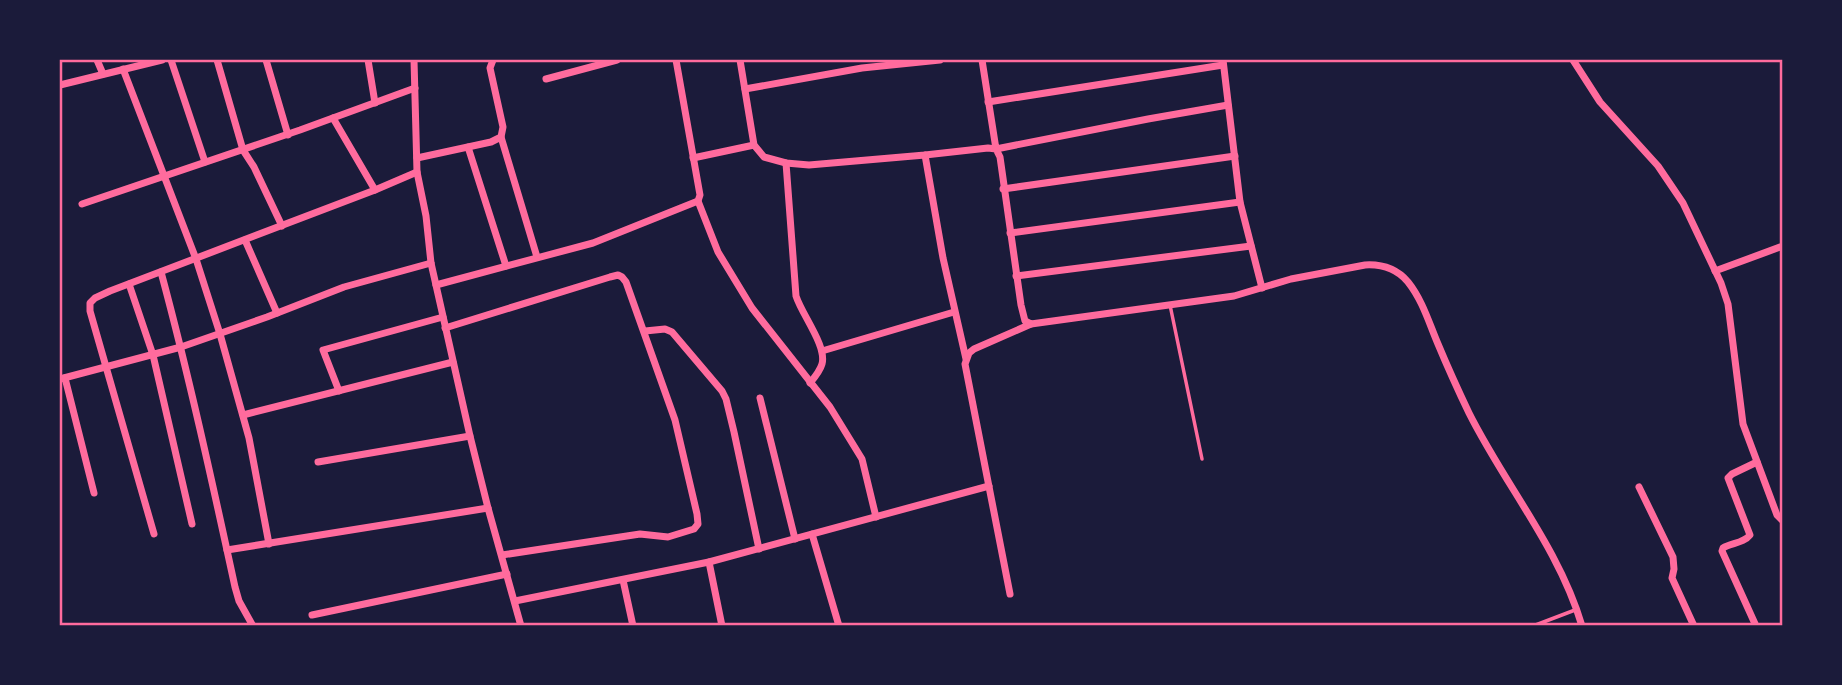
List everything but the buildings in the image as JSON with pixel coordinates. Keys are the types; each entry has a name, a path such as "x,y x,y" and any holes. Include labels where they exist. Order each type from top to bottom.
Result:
{"street":[{"path":"97,60 103,74"},
{"path":"60,85 162,60"},
{"path":"171,60 205,162"},
{"path":"218,60 243,150 282,226"},
{"path":"266,60 288,135"},
{"path":"368,60 375,103"},
{"path":"415,60 417,172 426,216 431,263 470,436 521,625"},
{"path":"493,60 490,68 503,127 501,137 537,257"},
{"path":"546,79 617,60"},
{"path":"676,60 700,195 698,201 718,252 752,308 830,407 862,459 876,517"},
{"path":"740,60 754,145 764,157 786,163 809,165 996,149 1228,105"},
{"path":"745,89 862,68 940,60"},
{"path":"982,60 996,149 1000,157 1016,276 1025,321 1031,324"},
{"path":"1573,60 1600,102 1658,166 1684,203 1715,271 1728,304 1743,424 1777,515 1783,521"},
{"path":"988,102 1223,62 1240,202 1262,288"},
{"path":"123,69 196,259 220,334 249,438 269,544"},
{"path":"82,204 288,135 415,88"},
{"path":"333,118 375,190"},
{"path":"417,158 491,142 501,137"},
{"path":"693,158 754,145"},
{"path":"468,147 506,266"},
{"path":"925,155 954,312 966,359"},
{"path":"1003,189 1235,156"},
{"path":"786,163 796,296 822,351 823,360 810,383"},
{"path":"155,534 90,311 90,303 94,298 417,172"},
{"path":"436,285 593,243 698,201"},
{"path":"1010,233 1240,202"},
{"path":"246,240 277,313"},
{"path":"1016,276 1251,246"},
{"path":"1715,271 1783,246"},
{"path":"94,493 62,378 181,347 344,287 431,263"},
{"path":"1010,594 965,364 969,353 1031,324 1234,296 1291,279 1375,265 1396,272 1406,280 1422,303 1442,353 1488,449 1566,580 1582,625"},
{"path":"161,272 181,347 239,601 253,625"},
{"path":"446,328 622,276 645,331 675,420 697,514 698,524 695,529 668,537 640,534 502,555"},
{"path":"129,284 153,355 192,524"},
{"path":"822,351 954,312"},
{"path":"339,391 323,350 443,317"},
{"path":"645,331 665,329 672,332 722,391 734,432 759,549"},
{"path":"243,415 453,362"},
{"path":"760,398 795,539"},
{"path":"318,461 470,436"},
{"path":"1756,625 1722,551 1723,548 1750,535 1728,478 1757,463"},
{"path":"515,601 709,562 989,486"},
{"path":"1639,487 1673,557 1672,578 1694,625"},
{"path":"227,550 488,508"},
{"path":"812,534 839,625"},
{"path":"709,562 722,625"},
{"path":"312,615 508,574"},
{"path":"623,580 633,625"}],"lane":[{"path":"1170,305 1202,459"},
{"path":"1533,625 1577,609"}]}
